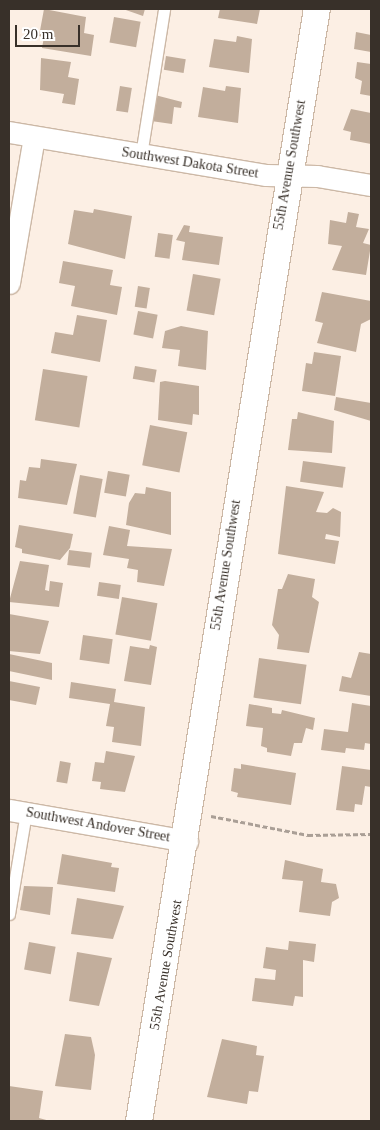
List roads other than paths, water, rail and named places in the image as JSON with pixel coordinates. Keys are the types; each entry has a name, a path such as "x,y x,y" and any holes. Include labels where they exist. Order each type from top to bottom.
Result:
{"street":[{"name":"55th Avenue Southwest","path":"143,1121 187,841 186,814 316,9"},
{"name":"Southwest Dakota Street","path":"9,132 266,175 288,174 371,185"},
{"path":"9,283 34,137"},
{"name":"Southwest Andover Street","path":"17,811 187,841"}],"lane":[{"path":"141,155 164,9"},
{"path":"9,914 17,811"}]}
